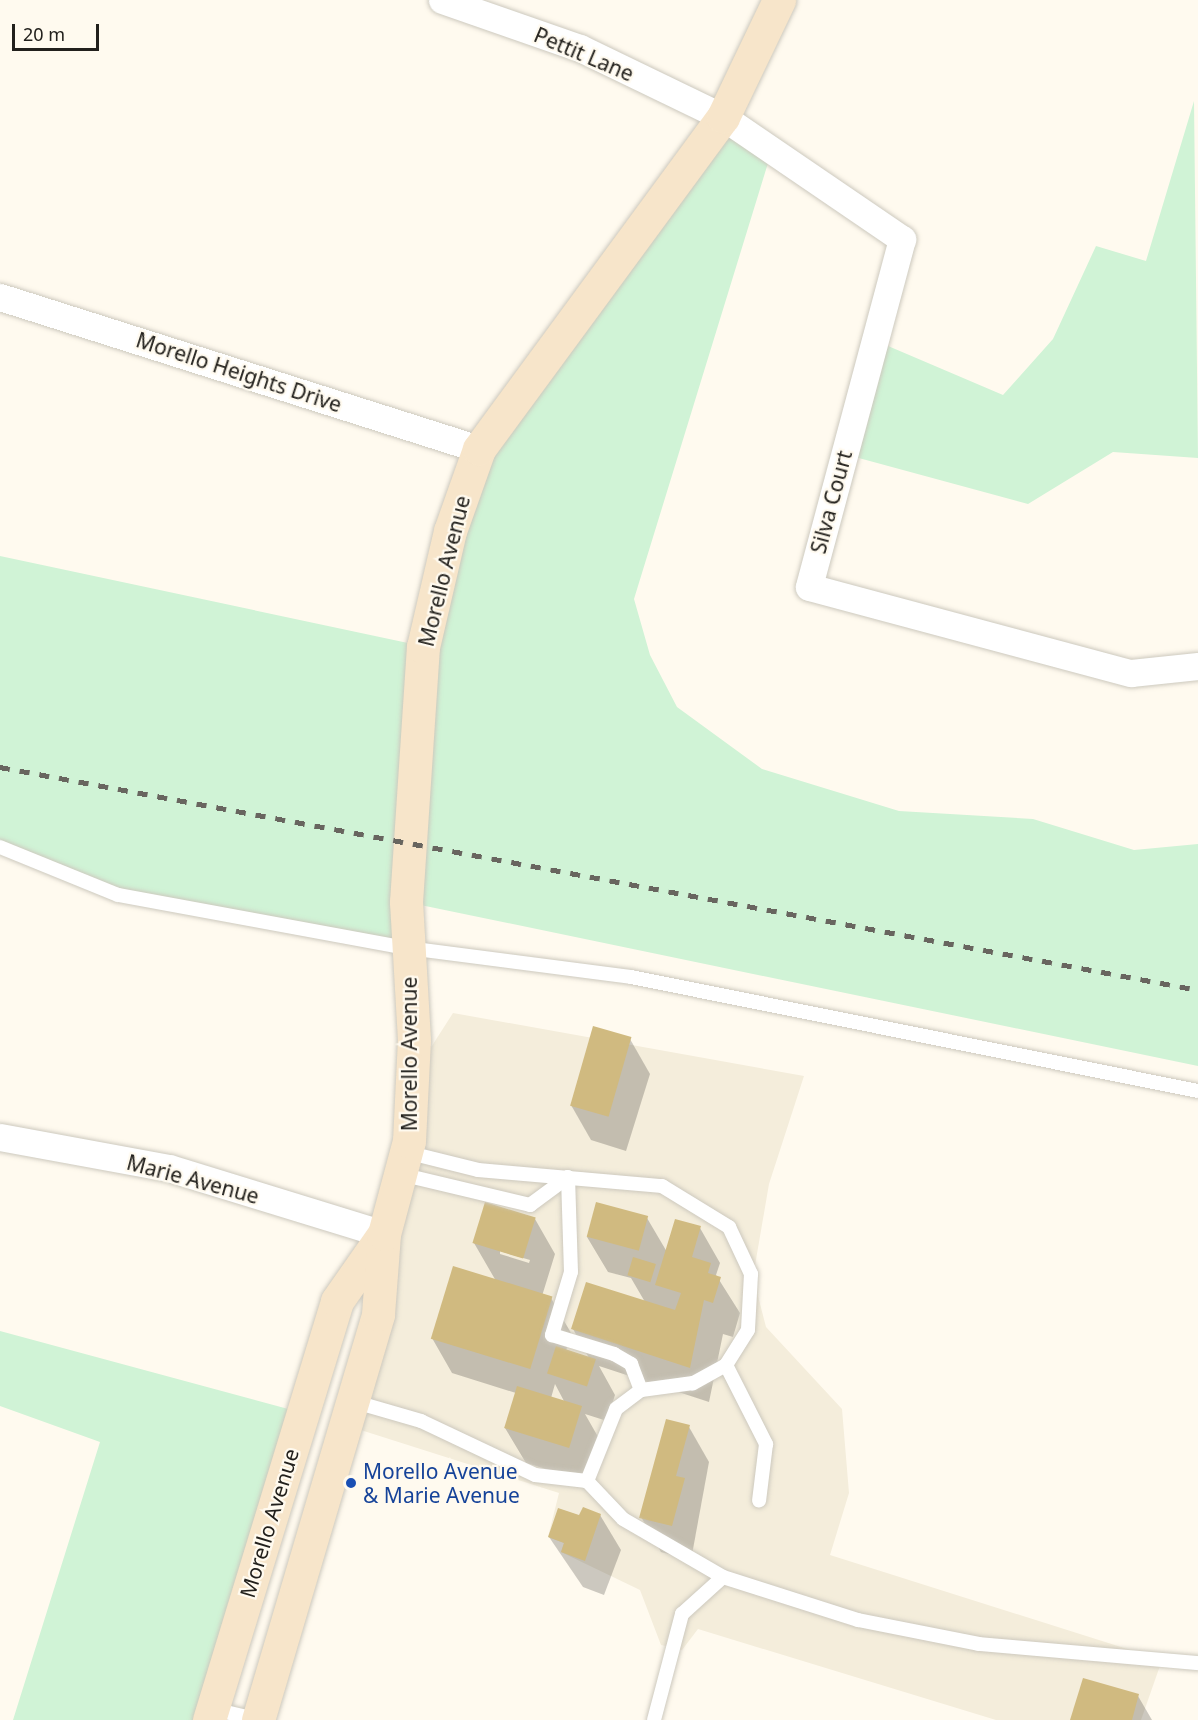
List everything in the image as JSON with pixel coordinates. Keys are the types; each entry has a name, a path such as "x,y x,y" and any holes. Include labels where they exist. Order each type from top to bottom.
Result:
{"street":[{"name":"Pettit Lane","path":"442,0 580,48 723,117"},
{"name":"Morello Avenue","path":"258,1720 378,1314 384,1234 403,1163 414,1040 406,902 423,646 450,531 479,449 723,117 779,0"},
{"name":"Silva Court","path":"723,117 902,239 808,587 1131,673 1198,666"},
{"name":"Morello Heights Drive","path":"0,297 479,449"},
{"name":"Marie Avenue","path":"0,1137 169,1168 384,1234"},
{"name":"Morello Avenue","path":"211,1714 336,1301 384,1234"}],"lane":[{"path":"0,847 118,895 408,948 631,977 1198,1091"},
{"path":"403,1163 530,1205 568,1177"},
{"path":"403,1163 662,1186 729,1227 751,1274 748,1330 726,1365 693,1383 641,1390 616,1409 588,1481"},
{"path":"568,1177 571,1272 552,1335 614,1354 631,1365 641,1390"},
{"path":"726,1365 766,1444 759,1501"},
{"path":"352,1401 421,1421 535,1475 588,1481 623,1519 723,1576 858,1620 979,1644 1198,1663"},
{"path":"654,1720 682,1614 723,1576"},
{"path":"211,1714 258,1720"}],"shaded area":[{"path":"453,1013 804,1076 769,1184 753,1277 766,1327 842,1409 849,1493 830,1555 1162,1660 1141,1720 996,1720 698,1629 682,1650 661,1645 640,1590 561,1552 564,1543 548,1537 559,1493 345,1425 412,1077"}],"green space":[{"path":"1194,101 1198,458 1113,452 1028,504 844,454 874,340 1003,395 1053,339 1096,246 1146,261"},
{"path":"723,117 772,150 634,599 650,655 677,707 762,769 899,811 1033,819 1134,850 1198,844 1198,1066 406,902 408,948 118,895 0,847 0,556 422,646 479,449"},
{"path":"0,1331 303,1413 209,1720 13,1720 100,1442 0,1406"}],"building":[{"path":"593,1026 631,1037 609,1117 570,1106"},
{"path":"485,1202 536,1217 523,1259 472,1243"},
{"path":"596,1202 648,1216 639,1251 587,1237"},
{"path":"675,1219 701,1226 692,1257 711,1263 708,1273 721,1277 713,1303 704,1300 690,1368 571,1329 586,1282 675,1310 681,1293 655,1285"},
{"path":"633,1257 656,1264 650,1282 627,1275"},
{"path":"453,1266 552,1296 530,1369 431,1339"},
{"path":"556,1346 596,1359 587,1387 547,1374"},
{"path":"517,1386 582,1406 569,1448 504,1428"},
{"path":"666,1419 690,1425 676,1476 685,1478 672,1526 639,1518"},
{"path":"583,1507 601,1514 585,1561 561,1552 564,1543 548,1537 558,1508 579,1515"},
{"path":"1083,1678 1139,1694 1132,1720 1070,1720"}],"railway":[{"path":"0,767 1198,990"}],"place":[{"name":"Morello Avenue & Marie Avenue","path":"351,1483"}]}
